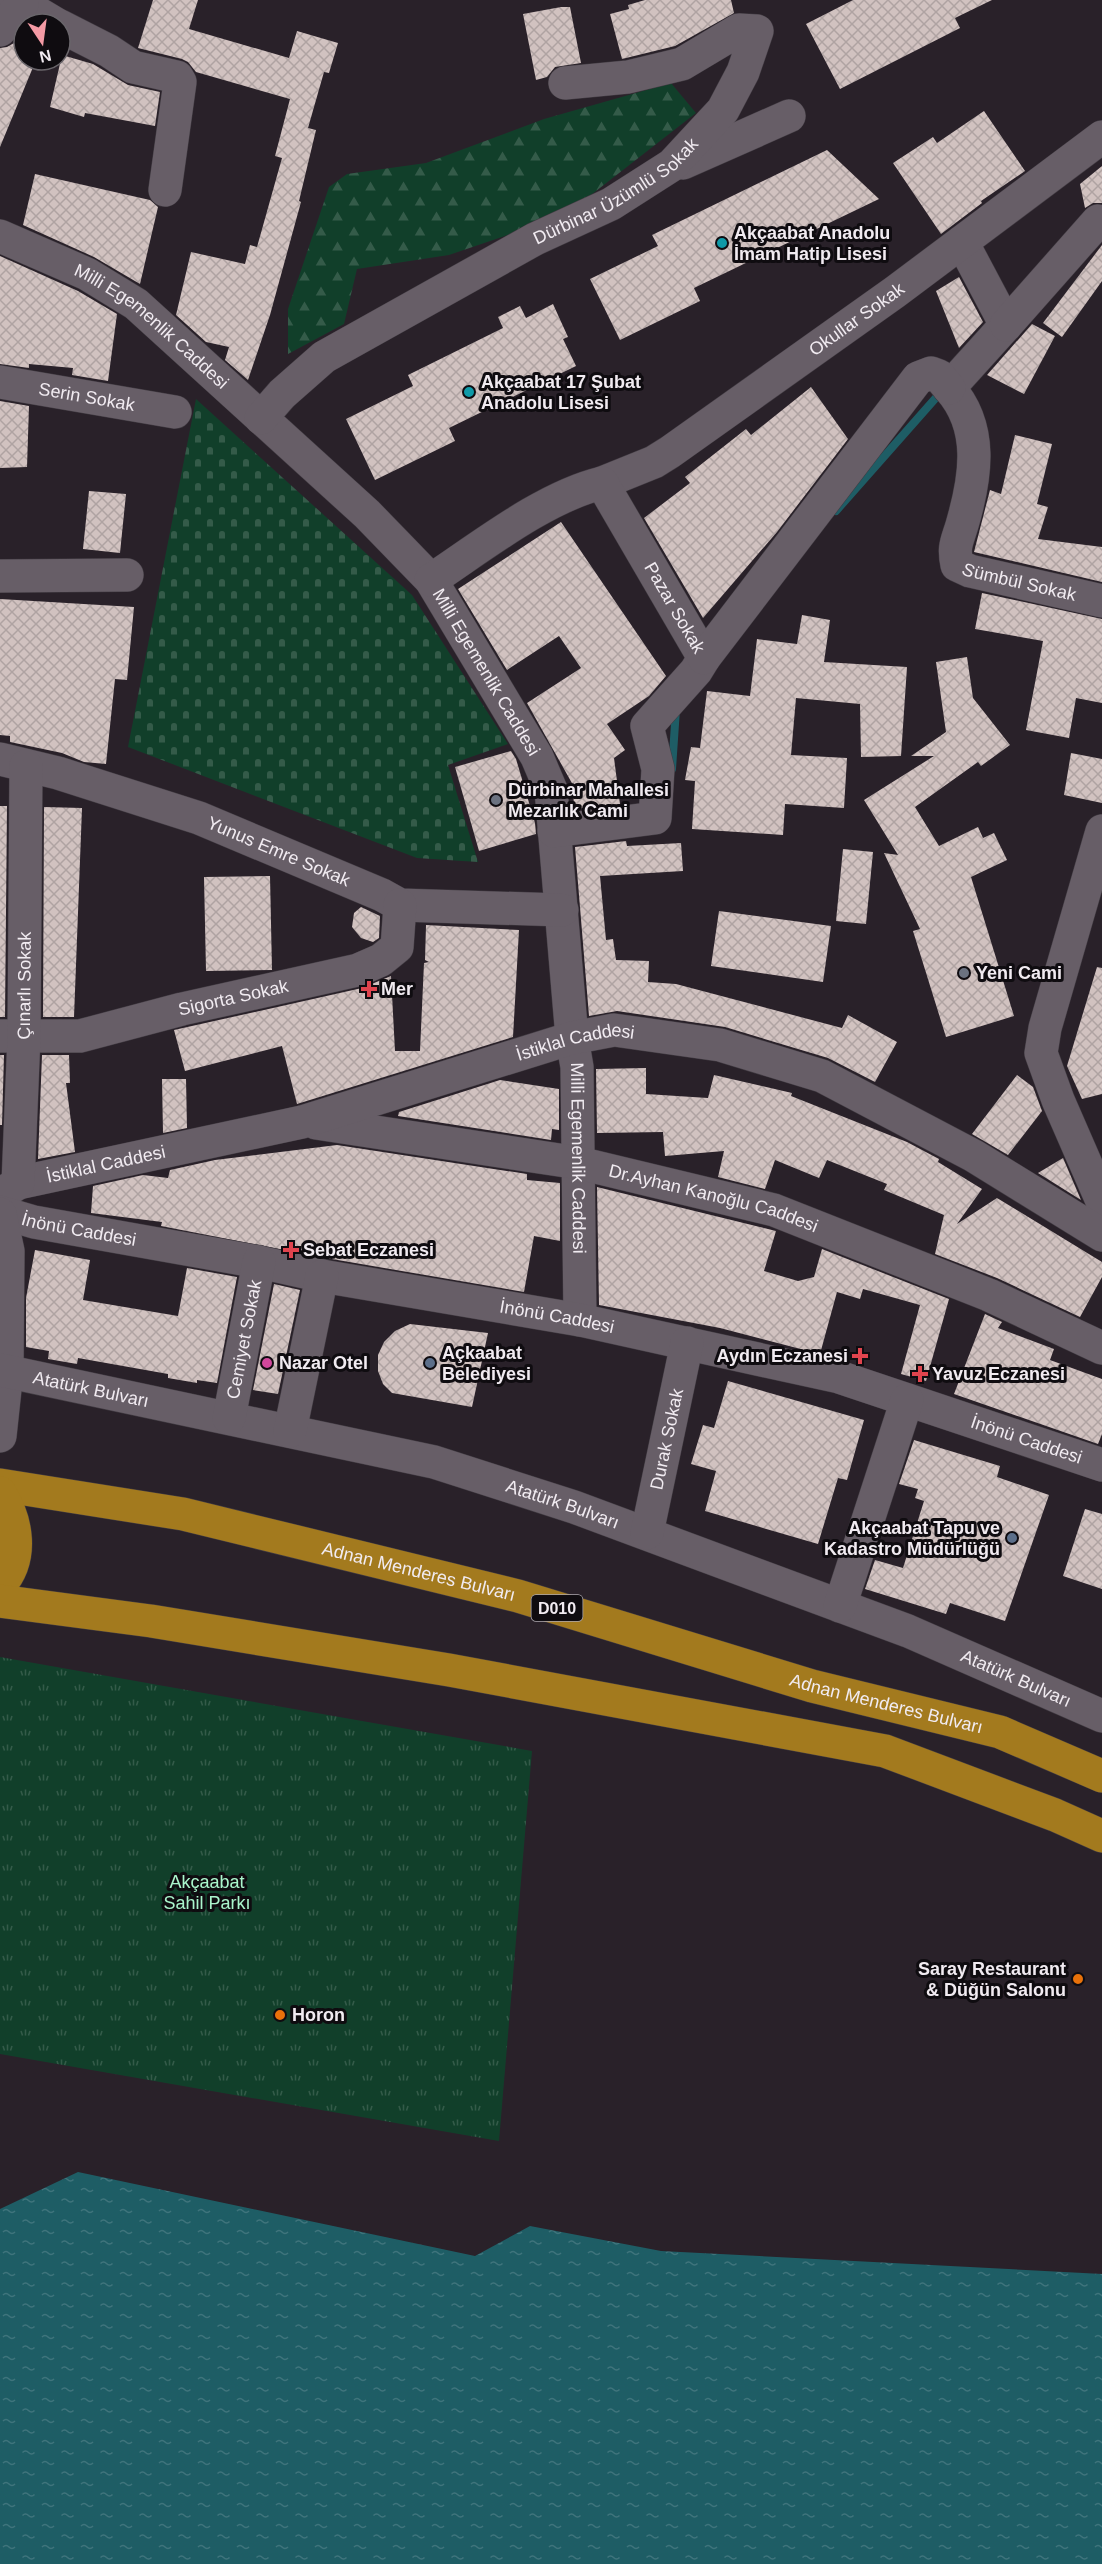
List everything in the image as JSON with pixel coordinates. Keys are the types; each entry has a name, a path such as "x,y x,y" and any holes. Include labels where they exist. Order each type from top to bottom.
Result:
{"highway":[{"name":"Adnan Menderes Bulvarı","path":"0,1485 183,1514 518,1596 812,1686 1000,1732 1102,1776"},
{"path":"0,1493 9,1508 14,1524 15,1544 14,1562 0,1585"},
{"path":"0,1601 151,1621 438,1668 885,1751 1056,1815 1102,1836"}],"street":[{"path":"0,30 19,2 36,12"},
{"name":"Dürbinar Üzümlü Sokak","path":"261,418 282,394 324,357 536,239 611,204 672,165 723,110 743,72 757,32 739,30 682,64 628,77 565,83"},
{"path":"72,32 109,51 133,67 177,77 180,82 165,190"},
{"path":"654,176 789,116"},
{"name":"Okullar Sokak","path":"602,483 654,462 670,452 962,242 1102,137"},
{"path":"704,658 918,378 931,373 944,382 1006,325 1098,221"},
{"name":"Milli Egemenlik Caddesi","path":"0,236 87,274 136,304 367,514 431,580 537,758 551,790 572,1038 577,1066 580,1320"},
{"path":"962,242 1006,325"},
{"name":"Serin Sokak","path":"0,382 175,412"},
{"name":"Sümbül Sokak","path":"944,382 958,398 969,417 974,441 974,472 953,549 957,565 970,571 1102,601"},
{"path":"431,580 542,508 602,483"},
{"name":"Pazar Sokak","path":"554,831 655,818 658,769 647,726 696,671 704,658 602,483"},
{"path":"0,576 127,576"},
{"name":"Yunus Emre Sokak","path":"13,762 57,773 199,818 382,895 400,905 562,910"},
{"name":"Çınarlı Sokak","path":"9,1189 13,762"},
{"path":"1102,834 1045,1028 1041,1053 1058,1100 1102,1201"},
{"name":"Sigorta Sokak","path":"12,1036 80,1036 182,1009 358,970 381,960 397,947 400,905"},
{"name":"İstiklal Caddesi","path":"9,1189 302,1122 572,1038 614,1030 720,1045 822,1076 974,1156 1102,1235"},
{"name":"Dr.Ayhan Kanoğlu Caddesi","path":"302,1122 348,1126 579,1163 774,1210 989,1296 1102,1348"},
{"path":"0,1213 8,1251 0,1436"},
{"name":"İnönü Caddesi","path":"0,1213 34,1222 259,1262 322,1276 580,1320 839,1377 1102,1465"},
{"name":"Cemiyet Sokak","path":"229,1418 259,1262"},
{"path":"290,1431 322,1276"},
{"name":"Durak Sokak","path":"647,1533 687,1343"},
{"name":"Atatürk Bulvarı","path":"4,1370 434,1462 647,1533 908,1631 1102,1716"},
{"path":"840,1606 908,1400"}],"green space":[{"path":"671,83 696,113 564,216 449,255 357,269 344,324 288,354 288,309 329,187 347,174 426,163 544,119"},
{"path":"196,399 412,595 508,744 448,765 478,862 417,858 128,747"},
{"name":"Akçaabat Sahil Parkı","path":"0,1657 532,1751 499,2141 0,2054"}],"water":[{"path":"78,2172 475,2256 530,2226 661,2251 1102,2274 1102,2564 0,2564 0,2209"}],"building":[{"path":"153,0 198,0 189,29 289,58 297,31 338,43 329,73 324,72 308,128 316,130 299,201 301,202 270,315 248,380 225,360 229,347 206,342 176,315 191,252 245,264 250,245 257,247 282,158 275,156 290,99 196,72 188,62 182,59 138,48"},
{"path":"645,0 731,0 734,13 675,46 622,59 610,14 629,9 628,5"},
{"path":"853,0 992,0 955,18 960,28 840,89 806,24"},
{"path":"570,7 581,63 555,67 547,77 536,80 523,14"},
{"path":"12,44 12,72 31,72 0,147 0,48"},
{"path":"72,58 93,64 128,85 160,92 155,126 85,113 84,117 50,107 58,72 72,72"},
{"path":"984,111 1025,171 981,201 982,203 941,234 893,163 933,137 937,143"},
{"name":"Akçaabat Anadolu İmam Hatip Lisesi","path":"827,150 879,199 694,288 700,301 620,340 590,279 658,246 652,235"},
{"path":"1102,166 1102,203 1093,203 1085,208 1080,184"},
{"path":"35,174 150,200 158,207 140,284 94,257 23,225"},
{"path":"1102,245 1102,281 1062,337 1043,323"},
{"path":"0,256 78,291 117,314 108,381 72,375 73,368 29,364 29,368 0,364"},
{"path":"959,277 983,322 959,348 936,291"},
{"name":"Akçaabat 17 Şubat Anadolu Lisesi","path":"553,304 568,337 563,339 576,366 449,428 455,441 375,480 346,419 413,386 408,375 503,328 498,317 520,306 526,318"},
{"path":"1032,324 1055,336 1024,394 987,375"},
{"path":"811,387 848,439 777,532 703,618 644,518 690,483 685,477 746,429 751,435"},
{"path":"0,401 29,406 27,467 0,468"},
{"path":"1015,435 1052,444 1037,504 1048,507 1038,539 1102,547 1102,582 974,552 990,490 1001,494"},
{"path":"89,491 126,494 120,553 83,549"},
{"path":"561,522 666,676 649,696 607,724 625,750 614,758 620,804 574,809 573,785 527,703 581,668 559,636 507,670 458,589"},
{"path":"982,593 1102,619 1102,703 1076,698 1069,738 1026,730 1043,641 975,629"},
{"path":"0,599 134,607 127,680 115,679 106,764 84,762 62,753 10,742 10,736 0,735"},
{"path":"802,615 830,620 824,662 907,667 901,756 861,757 860,704 796,698 791,755 847,758 844,808 785,804 783,835 692,829 695,781 685,780 691,747 700,748 707,691 750,696 757,639 797,644"},
{"path":"967,657 973,698 1010,745 981,766 978,762 915,807 939,846 978,827 983,838 994,833 1007,860 971,877 1014,1016 946,1037 913,931 920,929 884,853 898,855 864,800 934,756 911,756 946,732 936,662"},
{"name":"Dürbinar Mahallesi Mezarlık Cami","path":"511,751 516,759 535,823 536,834 479,851 455,767"},
{"path":"1071,753 1102,759 1102,803 1064,795"},
{"path":"0,806 7,806 5,1017 0,1017"},
{"path":"44,807 82,808 74,1017 43,1017"},
{"path":"626,841 627,846 681,843 683,871 600,876 606,940 613,939 616,960 649,961 648,982 676,984 842,1028 848,1015 897,1042 875,1082 828,1058 725,1027 617,1011 589,1016 575,847"},
{"path":"843,849 873,852 866,924 836,921"},
{"path":"270,876 272,970 206,971 204,877"},
{"path":"361,907 380,916 379,938 373,942 361,938 352,927 354,913"},
{"path":"719,911 831,926 823,982 711,966"},
{"path":"426,925 519,930 513,1037 297,1104 282,1046 185,1071 174,1030 362,988 391,976 395,1051 420,1051 424,963 429,962 425,960"},
{"path":"1097,967 1102,968 1102,1094 1082,1099 1067,1066"},
{"path":"0,1055 4,1055 2,1125 0,1125"},
{"path":"42,1055 69,1055 70,1083 66,1083 75,1152 38,1159"},
{"path":"646,1068 646,1094 708,1098 714,1075 792,1093 791,1096 907,1142 939,1159 938,1162 982,1189 957,1224 997,1198 1102,1262 1102,1277 1080,1317 997,1278 935,1254 944,1215 884,1190 887,1184 827,1160 819,1178 775,1160 765,1189 718,1177 724,1151 665,1156 663,1132 597,1133 596,1069"},
{"path":"1017,1075 1033,1087 1042,1111 1008,1155 972,1134"},
{"path":"162,1079 186,1079 187,1128 163,1133"},
{"path":"500,1080 559,1089 559,1130 552,1129 551,1140 398,1116 399,1112"},
{"path":"337,1145 527,1174 527,1180 560,1183 560,1241 534,1236 524,1292 326,1258 161,1226 162,1222 91,1213 93,1186 143,1175 168,1178 170,1170 215,1160"},
{"path":"1063,1158 1081,1200 1038,1173"},
{"path":"597,1187 776,1231 764,1271 798,1281 814,1277 822,1249 949,1299 926,1381 901,1374 920,1305 863,1289 860,1299 837,1292 820,1354 720,1328 599,1305"},
{"path":"35,1250 90,1260 83,1300 178,1316 187,1268 237,1277 217,1383 197,1380 197,1383 168,1378 168,1374 78,1358 77,1364 48,1359 49,1351 26,1347 26,1298"},
{"path":"274,1284 300,1290 278,1394 253,1390"},
{"path":"985,1314 1002,1322 998,1328 1054,1349 1050,1360 1102,1379 1102,1434 1098,1444 954,1394"},
{"name":"Açkaabat Belediyesi","path":"410,1324 488,1333 472,1407 392,1393 383,1384 378,1371 378,1355 384,1342 395,1331"},
{"path":"728,1381 864,1420 847,1480 838,1478 818,1544 705,1511 716,1471 691,1464 703,1425 714,1428"},
{"path":"914,1440 1000,1466 997,1477 1049,1495 1005,1621 950,1603 946,1614 865,1589 875,1560 903,1568 924,1501 915,1498 918,1489 899,1484"},
{"path":"1085,1509 1102,1514 1102,1589 1063,1576"}],"waterway":[{"path":"836,511 941,392"},
{"path":"672,769 676,709"}],"place":[{"name":"Akçaabat Anadolu İmam Hatip Lisesi","path":"722,243"},
{"name":"Akçaabat 17 Şubat Anadolu Lisesi","path":"469,392"},
{"name":"Dürbinar Mahallesi Mezarlık Cami","path":"496,800"},
{"name":"Yeni Cami","path":"964,973"},
{"name":"Mer","path":"369,989"},
{"name":"Sebat Eczanesi","path":"291,1250"},
{"name":"Aydın Eczanesi","path":"860,1356"},
{"name":"Nazar Otel","path":"267,1363"},
{"name":"Açkaabat Belediyesi","path":"430,1363"},
{"name":"Yavuz Eczanesi","path":"920,1374"},
{"name":"Akçaabat Tapu ve Kadastro Müdürlüğü","path":"1012,1538"},
{"name":"Saray Restaurant & Düğün Salonu","path":"1078,1979"},
{"name":"Horon","path":"280,2015"}]}
